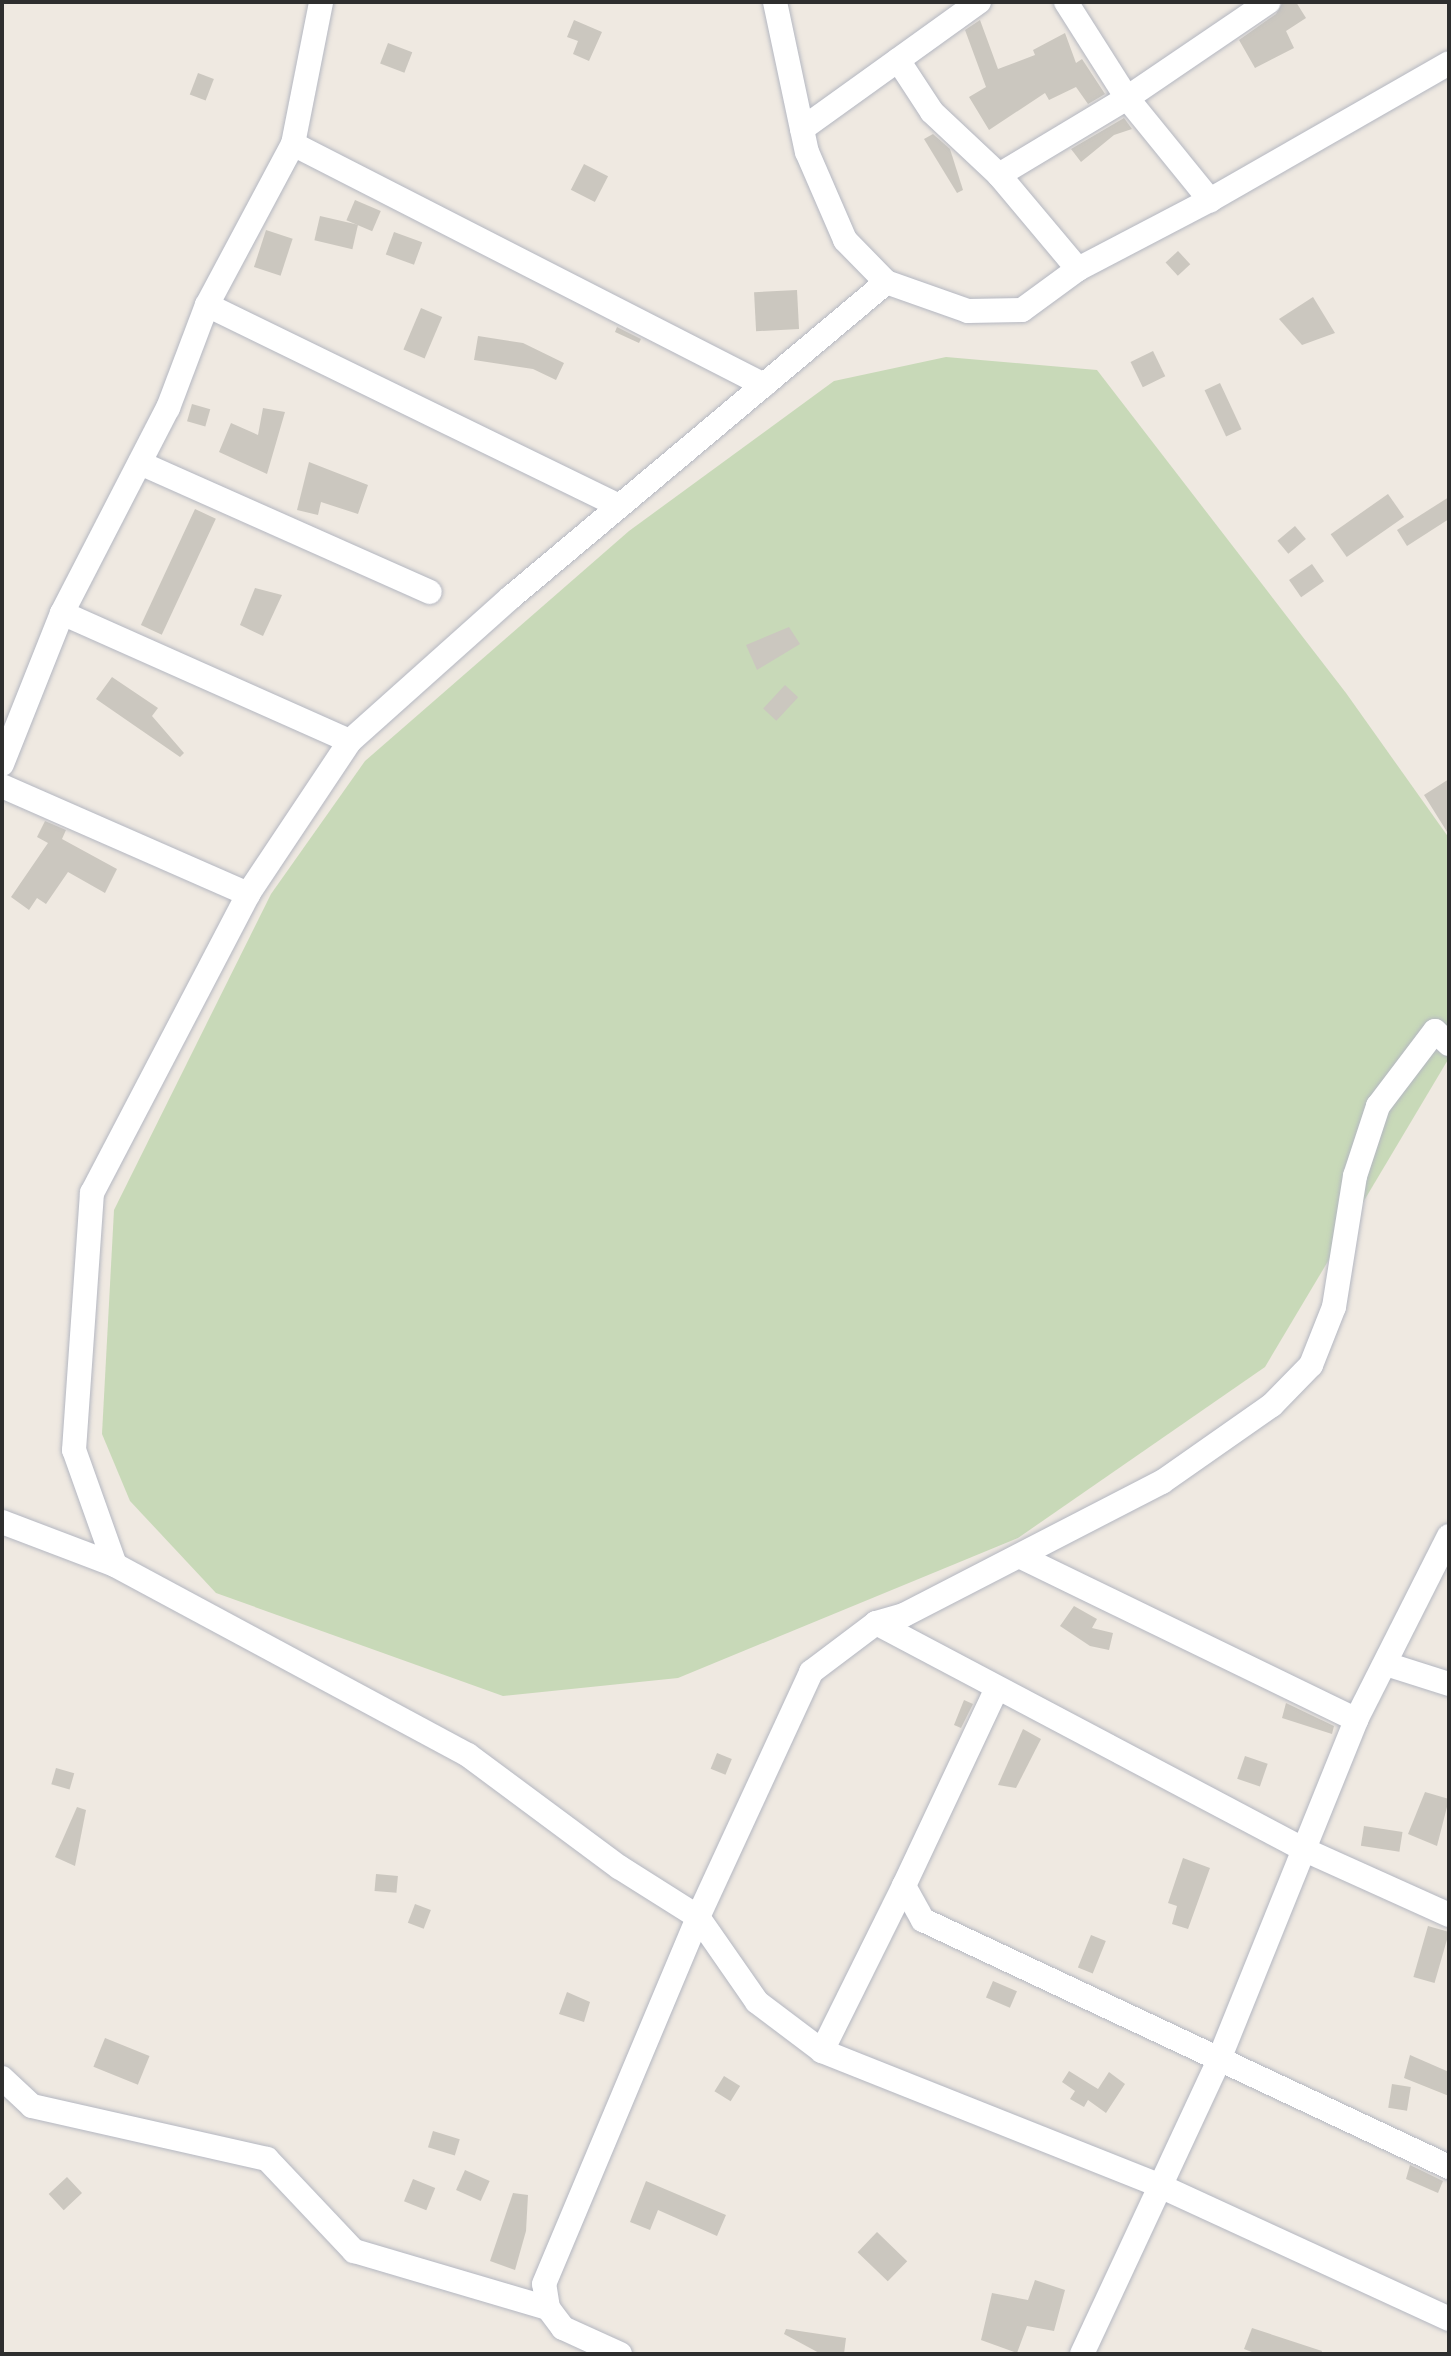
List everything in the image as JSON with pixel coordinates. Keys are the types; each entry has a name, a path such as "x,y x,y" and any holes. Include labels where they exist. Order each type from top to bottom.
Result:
{"street":[{"path":"2,764 62,613 168,408 207,305 293,144 321,2"},
{"path":"775,2 802,129 845,240 886,282 968,311 1022,310 1078,269 1210,200 1449,63"},
{"path":"802,129 979,2"},
{"path":"1066,2 1127,98 1210,200"},
{"path":"999,175 1127,98 1268,2"},
{"path":"898,60 932,112 999,175 1078,269"},
{"path":"293,144 764,385"},
{"path":"115,1565 74,1450 92,1193 248,894 350,741 619,506 886,282"},
{"path":"207,305 619,506"},
{"path":"140,463 430,592"},
{"path":"62,613 350,741"},
{"path":"2,786 248,894"},
{"path":"620,2354 563,2328 548,2308 544,2284 698,1917 811,1672 876,1623 904,1615 1162,1482 1272,1405 1311,1365 1334,1307 1355,1176 1378,1106 1435,1031 1449,1044"},
{"path":"2,1522 115,1565 468,1755 619,1867 698,1917 757,2002 822,2051 1158,2185 1449,2319"},
{"path":"1082,2354 1158,2185 1218,2062 1356,1720 1449,1536"},
{"path":"1019,1556 1356,1720"},
{"path":"876,1623 1303,1849 1449,1915"},
{"path":"1386,1664 1449,1684"},
{"path":"822,2051 997,1688"},
{"path":"904,1886 923,1920 1218,2062 1449,2167"},
{"path":"2,2078 32,2106 267,2159 354,2251 548,2308"}],"green space":[{"path":"946,357 1097,370 1346,693 1449,838 1449,1058 1265,1367 1018,1538 678,1678 503,1696 216,1593 130,1501 102,1434 114,1210 271,894 365,761 629,531 834,381"}],"building":[{"path":"1283,2 1296,2 1306,18 1286,31 1294,48 1255,68 1239,40 1276,14"},
{"path":"574,20 602,32 589,61 573,54 578,41 567,37"},
{"path":"980,20 998,69 1035,55 1033,50 1065,33 1076,63 1082,59 1105,94 1088,104 1076,87 1049,100 1045,93 989,130 969,97 986,87 965,30"},
{"path":"388,43 412,52 404,73 380,64"},
{"path":"198,73 214,79 206,101 190,94"},
{"path":"1124,118 1132,129 1114,135 1081,162 1071,149"},
{"path":"933,134 950,149 963,190 957,193 924,139"},
{"path":"584,164 608,176 595,202 571,190"},
{"path":"355,200 381,211 372,231 346,220"},
{"path":"320,216 358,225 352,249 314,240"},
{"path":"266,230 293,239 281,276 254,267"},
{"path":"394,232 422,242 414,265 386,255"},
{"path":"1178,251 1190,264 1178,276 1166,263"},
{"path":"797,290 799,329 756,331 754,292"},
{"path":"1313,297 1335,333 1302,345 1279,319"},
{"path":"421,308 442,317 425,358 403,349"},
{"path":"617,327 641,339 639,343 615,332"},
{"path":"478,336 523,343 564,363 556,380 533,369 474,360"},
{"path":"1153,351 1165,376 1143,387 1131,362"},
{"path":"1220,383 1242,429 1226,436 1205,390"},
{"path":"192,404 210,409 205,427 187,421"},
{"path":"263,408 285,412 267,474 219,452 231,423 258,435"},
{"path":"309,462 368,485 358,514 321,502 318,515 297,510"},
{"path":"1388,494 1404,517 1347,557 1331,534"},
{"path":"1449,497 1449,519 1407,546 1397,530"},
{"path":"195,509 216,519 162,635 141,625"},
{"path":"1295,526 1306,539 1288,554 1277,541"},
{"path":"1312,564 1324,581 1301,597 1289,580"},
{"path":"255,588 282,595 263,636 240,625"},
{"path":"789,627 800,644 757,670 746,645"},
{"path":"112,677 158,708 152,716 184,753 180,757 96,699"},
{"path":"785,685 798,697 776,721 763,708"},
{"path":"1449,779 1449,835 1424,795"},
{"path":"45,821 66,830 62,839 117,869 105,893 68,872 46,904 37,898 29,910 11,897 48,843 37,837"},
{"path":"1074,1606 1097,1619 1092,1628 1113,1633 1109,1650 1090,1646 1060,1626"},
{"path":"964,1700 973,1704 961,1728 954,1725"},
{"path":"1286,1703 1334,1726 1332,1734 1282,1718"},
{"path":"1023,1729 1041,1739 1016,1788 998,1785"},
{"path":"717,1753 732,1759 725,1775 711,1769"},
{"path":"1245,1756 1268,1764 1260,1787 1237,1779"},
{"path":"56,1768 74,1773 70,1790 51,1784"},
{"path":"1425,1792 1449,1799 1437,1846 1408,1834"},
{"path":"77,1807 86,1810 75,1866 55,1857"},
{"path":"1364,1826 1403,1832 1399,1852 1361,1846"},
{"path":"1183,1858 1210,1868 1188,1929 1172,1924 1177,1906 1168,1903"},
{"path":"376,1874 398,1876 396,1893 375,1891"},
{"path":"415,1904 431,1910 424,1929 408,1923"},
{"path":"1428,1926 1449,1932 1435,1983 1413,1977"},
{"path":"1091,1935 1106,1941 1093,1973 1078,1967"},
{"path":"993,1981 1017,1991 1010,2008 986,1998"},
{"path":"567,1992 590,2002 584,2022 559,2014"},
{"path":"105,2038 150,2056 138,2085 93,2067"},
{"path":"1410,2055 1449,2072 1449,2096 1404,2078"},
{"path":"1069,2071 1098,2089 1109,2072 1125,2084 1106,2113 1088,2100 1084,2107 1070,2099 1075,2091 1062,2082"},
{"path":"724,2076 740,2086 731,2101 714,2091"},
{"path":"1392,2084 1411,2087 1407,2111 1388,2108"},
{"path":"433,2131 460,2139 455,2155 428,2147"},
{"path":"1410,2165 1443,2181 1438,2193 1406,2179"},
{"path":"465,2170 490,2181 481,2201 456,2190"},
{"path":"67,2177 82,2193 64,2210 49,2194"},
{"path":"413,2179 435,2188 426,2210 404,2201"},
{"path":"646,2181 726,2215 717,2236 658,2210 650,2230 630,2222"},
{"path":"513,2193 528,2195 526,2231 515,2270 490,2261"},
{"path":"877,2232 907,2261 888,2281 858,2252"},
{"path":"1035,2280 1065,2290 1054,2331 1027,2326 1017,2353 981,2340 992,2293 1028,2300"},
{"path":"1252,2328 1322,2351 1321,2354 1257,2354 1244,2349"},
{"path":"786,2329 846,2338 844,2354 821,2354 784,2334"}]}
